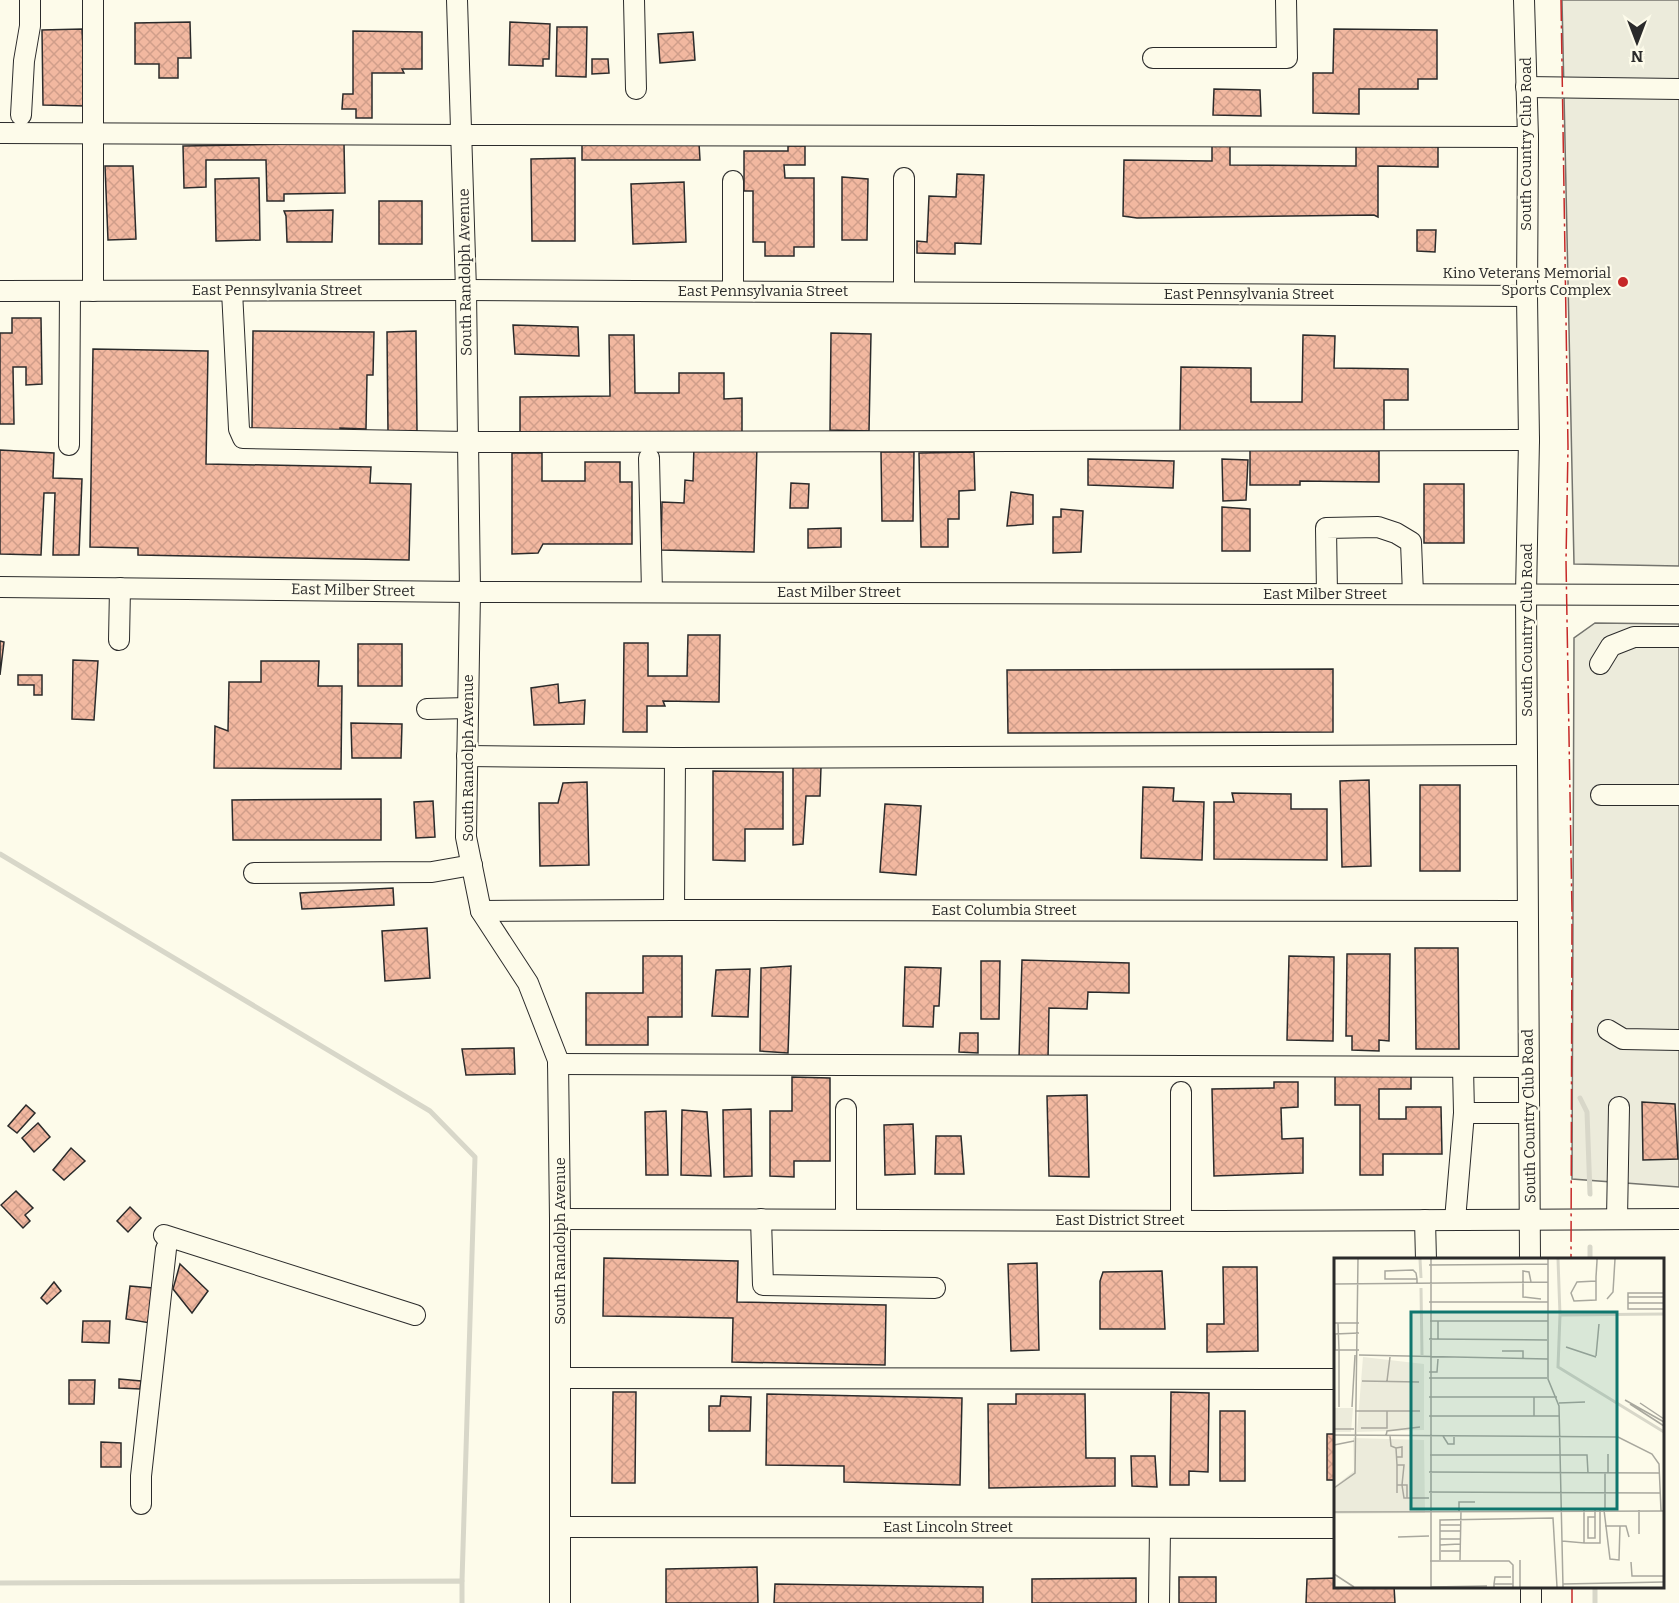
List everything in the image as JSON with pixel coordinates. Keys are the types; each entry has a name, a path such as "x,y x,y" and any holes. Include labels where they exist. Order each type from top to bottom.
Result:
{"street":[{"path":"21,115 24,60 30,27 30,0"},
{"path":"93,0 93,291"},
{"name":"South Randolph Avenue","path":"457,0 466,290 470,592 466,837 481,911 528,983 558,1060 560,1603"},
{"path":"634,0 636,89"},
{"path":"1153,58 1287,58 1286,0"},
{"name":"South Country Club Road","path":"1524,0 1528,137 1529,440 1526,594 1530,1258"},
{"path":"1526,87 1679,89"},
{"path":"0,133 1528,137"},
{"path":"904,178 904,292"},
{"path":"733,181 733,291"},
{"name":"East Pennsylvania Street","path":"0,291 466,290 1527,296"},
{"path":"69,445 70,291"},
{"path":"232,291 238,429 243,438 468,441 1529,440"},
{"path":"649,458 652,592"},
{"path":"1327,594 1326,528 1378,526 1411,542 1413,594"},
{"name":"East Milber Street","path":"0,587 470,592 1679,595"},
{"path":"119,640 120,588"},
{"path":"1599,664 1611,646 1634,637 1679,637"},
{"path":"427,709 468,708"},
{"path":"467,756 675,758 1527,755"},
{"path":"674,910 675,758"},
{"path":"1600,795 1679,795"},
{"path":"254,873 432,872 471,865"},
{"name":"East Columbia Street","path":"481,911 1527,910"},
{"path":"1608,1030 1623,1039 1679,1040"},
{"path":"558,1064 1528,1067"},
{"path":"1455,1220 1464,1113 1463,1067"},
{"path":"1181,1092 1181,1219"},
{"path":"1617,1219 1618,1107"},
{"path":"846,1109 846,1219"},
{"path":"1464,1113 1529,1113"},
{"name":"East District Street","path":"560,1219 1679,1219"},
{"path":"761,1219 763,1285 935,1288"},
{"path":"1425,1220 1425,1258"},
{"path":"141,1504 141,1476 165,1242 415,1315"},
{"path":"560,1378 1334,1379"},
{"name":"East Lincoln Street","path":"561,1527 1334,1528"},
{"path":"1159,1603 1160,1528"}],"shaded area":[{"name":"Kino Veterans Memorial Sports Complex","path":"1562,0 1679,0 1679,566 1574,564"},
{"path":"1595,623 1679,624 1679,1187 1572,1179 1574,638"}],"building":[{"path":"190,22 191,58 178,58 178,78 159,78 159,64 135,64 135,23"},
{"path":"510,22 550,24 549,59 543,59 543,66 509,65"},
{"path":"557,27 587,27 586,77 556,76"},
{"path":"82,29 86,106 43,105 42,30"},
{"path":"1334,29 1437,30 1437,79 1418,79 1418,89 1359,89 1359,114 1313,113 1313,73 1333,73"},
{"path":"353,31 422,32 422,69 402,69 404,73 372,73 372,118 356,118 356,109 342,109 343,94 353,94"},
{"path":"693,32 695,60 660,63 658,34"},
{"path":"592,59 608,59 609,73 592,74"},
{"path":"1214,89 1260,90 1261,116 1213,115"},
{"path":"582,142 699,143 700,160 582,160"},
{"path":"344,143 345,193 284,194 284,201 267,201 266,160 206,160 206,187 184,188 183,146"},
{"path":"1212,144 1230,144 1230,165 1356,166 1356,146 1438,146 1438,167 1378,166 1378,217 1374,215 1137,218 1123,216 1124,160 1212,161"},
{"path":"788,146 805,146 805,165 784,165 785,178 814,178 814,247 794,247 794,256 765,256 765,242 753,242 753,191 744,191 744,151 788,151"},
{"path":"575,158 575,241 532,241 531,159"},
{"path":"105,166 133,166 136,239 108,240"},
{"path":"957,174 984,175 981,244 955,243 955,254 917,253 917,241 927,242 929,196 956,197"},
{"path":"842,177 868,179 867,240 842,240"},
{"path":"259,178 260,240 216,241 215,179"},
{"path":"684,182 686,242 633,244 631,184"},
{"path":"379,201 422,201 422,244 379,244"},
{"path":"333,210 332,242 287,242 284,211"},
{"path":"1417,230 1436,230 1435,252 1417,251"},
{"path":"12,318 41,318 42,384 26,385 26,367 13,367 14,424 0,424 0,333 12,333"},
{"path":"513,325 578,327 579,356 515,354"},
{"path":"253,331 374,332 373,375 367,375 366,429 252,430"},
{"path":"416,331 417,431 388,432 387,332"},
{"path":"831,333 871,334 869,431 830,430"},
{"path":"609,335 634,335 635,393 679,393 679,373 724,373 724,399 742,398 742,434 520,437 520,397 610,396"},
{"path":"1303,335 1335,336 1334,368 1408,369 1408,400 1384,400 1384,435 1180,433 1181,367 1251,368 1251,402 1302,402"},
{"path":"93,349 208,351 206,464 371,467 370,483 411,484 409,560 138,555 138,548 90,547"},
{"path":"694,444 757,445 754,552 661,550 662,502 684,503 685,480 693,481"},
{"path":"0,450 54,453 53,478 82,479 79,555 53,555 55,493 44,493 41,555 0,554"},
{"path":"1250,450 1379,451 1379,482 1300,481 1300,485 1250,485"},
{"path":"881,452 914,452 913,521 882,521"},
{"path":"974,452 975,490 959,491 959,519 948,519 948,547 921,547 919,453"},
{"path":"512,453 542,453 542,481 585,481 585,462 620,462 620,482 632,482 632,544 543,544 538,553 512,554"},
{"path":"1088,459 1174,461 1173,488 1088,485"},
{"path":"1222,459 1248,460 1246,500 1223,501"},
{"path":"791,483 809,484 808,508 790,508"},
{"path":"1424,484 1464,484 1464,543 1424,543"},
{"path":"1011,492 1033,495 1033,524 1007,526"},
{"path":"1222,507 1250,509 1250,551 1222,551"},
{"path":"1061,509 1083,511 1081,552 1053,553 1053,517 1061,517"},
{"path":"841,528 841,547 808,548 808,529"},
{"path":"688,635 720,635 719,702 663,701 665,706 647,706 647,732 623,732 624,643 648,643 648,676 687,676"},
{"path":"0,641 4,642 0,675"},
{"path":"358,644 402,644 402,686 358,686"},
{"path":"73,660 98,661 94,720 72,719"},
{"path":"261,661 319,661 318,686 342,686 341,769 214,768 215,726 228,731 229,682 261,682"},
{"path":"1333,669 1333,732 1008,733 1007,670"},
{"path":"18,675 42,675 42,695 34,695 34,685 18,685"},
{"path":"558,684 559,703 585,700 584,724 534,725 531,688"},
{"path":"351,723 402,724 401,758 352,758"},
{"path":"793,767 821,767 820,796 806,796 803,844 793,845"},
{"path":"713,771 783,772 783,829 745,829 745,861 713,860"},
{"path":"1369,780 1371,866 1342,867 1340,781"},
{"path":"587,782 589,865 540,866 539,803 558,803 563,783"},
{"path":"1420,785 1460,785 1460,871 1420,871"},
{"path":"1143,787 1174,788 1173,801 1204,802 1202,860 1141,858"},
{"path":"1232,793 1291,794 1291,809 1327,809 1327,860 1214,859 1214,802 1234,802"},
{"path":"381,799 381,840 233,840 232,800"},
{"path":"433,801 435,837 416,838 414,802"},
{"path":"885,804 921,806 916,875 880,872"},
{"path":"393,888 394,905 302,909 300,893"},
{"path":"427,928 430,978 385,981 382,931"},
{"path":"1415,948 1458,948 1459,1049 1416,1049"},
{"path":"1347,954 1390,954 1389,1041 1379,1040 1379,1051 1352,1050 1352,1036 1346,1036"},
{"path":"643,956 682,956 682,1017 648,1017 648,1045 586,1045 586,993 643,993"},
{"path":"1289,956 1334,957 1333,1041 1287,1040"},
{"path":"1022,960 1129,963 1129,993 1088,992 1087,1009 1049,1008 1048,1059 1019,1058"},
{"path":"981,961 1000,961 999,1019 981,1019"},
{"path":"791,966 788,1053 760,1051 761,968"},
{"path":"905,967 941,968 939,1006 934,1006 933,1027 903,1026"},
{"path":"750,969 748,1017 712,1016 716,970"},
{"path":"960,1033 978,1033 978,1053 959,1052"},
{"path":"514,1048 515,1074 466,1075 462,1049"},
{"path":"1335,1073 1411,1073 1411,1089 1379,1089 1379,1119 1406,1119 1406,1107 1441,1107 1442,1154 1383,1154 1383,1175 1360,1175 1360,1105 1335,1105"},
{"path":"792,1077 830,1078 830,1161 794,1161 794,1177 770,1176 770,1111 792,1111"},
{"path":"1274,1082 1298,1082 1298,1107 1281,1108 1282,1139 1303,1138 1303,1173 1214,1176 1212,1089 1274,1088"},
{"path":"1087,1095 1089,1177 1049,1176 1047,1096"},
{"path":"1642,1102 1675,1104 1678,1159 1643,1160"},
{"path":"26,1105 35,1113 17,1133 8,1126"},
{"path":"751,1109 752,1176 724,1177 723,1110"},
{"path":"682,1110 707,1112 711,1176 681,1175"},
{"path":"666,1111 668,1175 646,1175 645,1112"},
{"path":"38,1123 50,1137 34,1152 22,1138"},
{"path":"913,1124 915,1174 885,1175 884,1125"},
{"path":"936,1136 961,1136 964,1174 935,1174"},
{"path":"71,1148 85,1161 64,1180 53,1170"},
{"path":"16,1191 33,1208 25,1215 30,1221 23,1228 1,1205"},
{"path":"130,1207 141,1218 128,1232 117,1221"},
{"path":"604,1258 738,1261 737,1302 886,1305 885,1365 732,1362 733,1318 603,1316"},
{"path":"1037,1263 1039,1350 1011,1351 1008,1264"},
{"path":"180,1264 208,1291 192,1313 173,1289"},
{"path":"1223,1267 1257,1267 1258,1351 1207,1352 1207,1324 1224,1324"},
{"path":"1162,1271 1165,1329 1100,1329 1100,1281 1103,1272"},
{"path":"54,1282 61,1291 47,1304 41,1298"},
{"path":"130,1286 153,1288 150,1323 126,1319"},
{"path":"83,1321 110,1321 109,1343 82,1342"},
{"path":"119,1379 141,1381 140,1389 119,1388"},
{"path":"69,1380 95,1380 94,1404 69,1404"},
{"path":"613,1392 636,1392 635,1483 612,1483"},
{"path":"1171,1392 1209,1393 1208,1472 1189,1471 1189,1485 1170,1485"},
{"path":"767,1394 962,1398 960,1485 844,1482 844,1466 766,1465"},
{"path":"1016,1394 1085,1394 1086,1458 1115,1458 1115,1486 989,1488 988,1404 1016,1404"},
{"path":"721,1396 751,1397 750,1431 709,1431 709,1406 720,1406"},
{"path":"1220,1411 1245,1411 1245,1481 1220,1481"},
{"path":"1327,1434 1334,1434 1334,1480 1327,1480"},
{"path":"101,1442 121,1443 121,1467 101,1467"},
{"path":"1131,1456 1155,1456 1157,1487 1132,1486"},
{"path":"757,1567 758,1603 666,1603 666,1569"},
{"path":"1179,1577 1216,1577 1216,1603 1179,1603"},
{"path":"1136,1578 1136,1603 1032,1603 1032,1579"},
{"path":"1334,1578 1334,1588 1394,1588 1395,1603 1306,1603 1307,1579"},
{"path":"775,1584 983,1587 983,1603 774,1603"}],"waterway":[{"path":"0,854 430,1111 475,1157 462,1581"},
{"path":"1580,1098 1587,1112 1590,1194"},
{"path":"1590,1247 1590,1258"},
{"path":"0,1583 462,1581 462,1603"},
{"path":"1595,1588 1595,1603"}],"power":[{"path":"1561,0 1572,911 1571,1258"},
{"path":"1572,1588 1572,1603"}],"place":[{"name":"Kino Veterans Memorial Sports Complex","path":"1623,282"}]}
